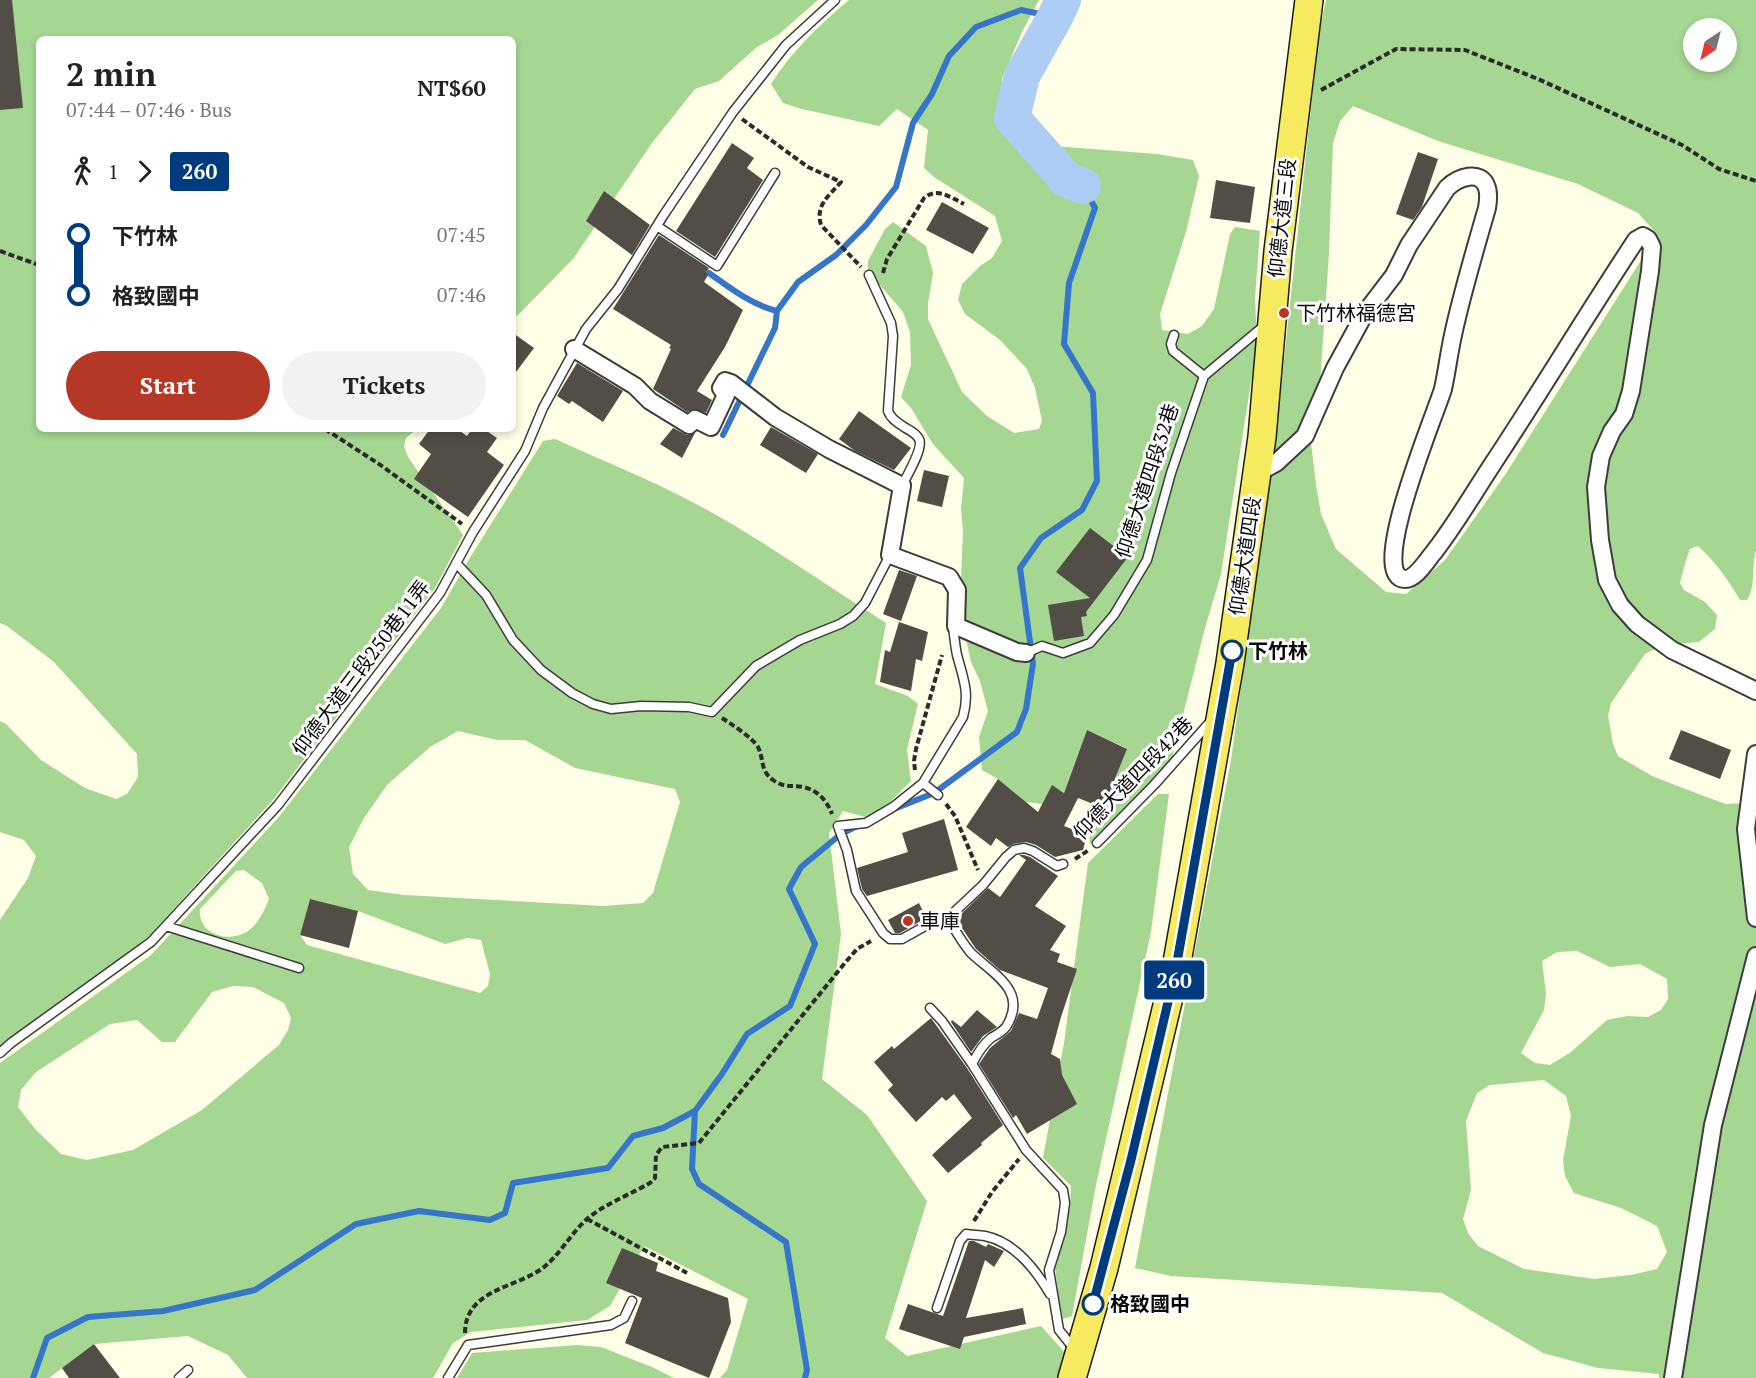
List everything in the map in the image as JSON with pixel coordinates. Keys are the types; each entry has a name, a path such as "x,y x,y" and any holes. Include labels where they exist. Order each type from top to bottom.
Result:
{"main road":[{"name":"仰德大道三段","path":"1262,437 1278,251 1309,0"},
{"name":"仰德大道四段","path":"1075,1366 1112,1235 1176,968 1222,709 1262,437"}],"street":[{"path":"1257,472 1276,463 1305,436 1335,368 1365,312 1394,275 1409,245 1447,188 1465,176 1475,177 1484,182 1487,189 1487,208 1454,334 1443,389 1397,528 1392,565 1395,573 1407,579 1423,565 1449,532 1636,240 1643,236 1648,239 1652,247 1631,391 1624,414 1612,431 1601,456 1596,487 1600,540 1607,580 1620,605 1637,624 1672,650 1756,691"},
{"path":"574,349 635,386 650,401 689,425 695,419 711,427 726,395 721,388 725,381 730,383 774,417 902,486 890,555 949,578 957,590 956,626 1017,652 1026,653"},
{"path":"1756,754 1746,829 1756,918"},
{"path":"1673,1378 1713,1125 1756,956"}],"lane":[{"name":"仰德大道三段250巷11弄","path":"0,1053 151,942 278,805 440,592 473,532 525,451 543,408 586,329 618,289 733,112 786,45 835,0"},
{"path":"657,226 717,266 776,173"},
{"path":"869,274 891,323 893,336 888,411 890,417 915,434 921,443 902,486"},
{"path":"1174,335 1173,351 1204,376 1272,319"},
{"name":"仰德大道四段32巷","path":"1026,653 1042,646 1063,653 1090,643 1114,615 1147,560 1171,473 1204,376"},
{"path":"456,563 486,595 513,640 541,670 572,693 593,704 611,709 641,706 689,707 712,712 756,666 800,640 840,624 853,616 865,603 890,555"},
{"path":"957,590 954,628 956,652 966,687 966,706 963,717 925,785 866,823 838,826 856,891 883,933 890,939 903,939 936,920 948,918 983,885 1014,850 1024,848 1057,866 1063,864"},
{"name":"仰德大道四段42巷","path":"1097,843 1154,785 1222,709"},
{"path":"925,785 938,795"},
{"path":"948,918 970,952 997,974 1012,996 1012,1013 1005,1029 981,1047 972,1064"},
{"path":"166,926 299,968"},
{"path":"930,1008 942,1021 972,1064 1026,1150 1063,1190 1065,1203 1061,1232 1049,1269 1059,1330 1075,1366"},
{"path":"936,1308 960,1241 966,1234 985,1236 1000,1242 1025,1259 1040,1276 1053,1298"},
{"path":"448,1378 468,1345 611,1325 624,1318 632,1301"},
{"path":"178,1378 188,1370"}],"path":[{"path":"1316,97 1322,88 1396,49 1465,50 1538,78 1682,145 1719,169 1756,182"},
{"path":"733,112 808,167 841,182 820,208 818,216 821,225 880,284 887,259 924,198 930,192 942,193 964,204"},
{"path":"0,251 36,265"},
{"path":"330,432 379,464 473,532"},
{"path":"925,785 918,777 914,761 916,749 940,662 954,628"},
{"path":"712,712 727,721 757,746 764,771 771,779 792,788 804,787 818,793 828,803 838,826"},
{"path":"938,795 955,816 983,885"},
{"name":"仰德大道四段42巷","path":"1063,864 1080,856 1097,843"},
{"path":"468,1345 465,1321 471,1310 483,1298 541,1269 587,1219 650,1183 655,1178 656,1155 662,1147 699,1143 857,949 883,933"},
{"path":"966,1234 992,1192 1026,1150"},
{"path":"587,1219 687,1273"}],"green space":[{"path":"0,0 818,0 778,35 757,47 719,81 695,89 652,143 573,259 516,317 516,36 36,36 36,432 413,432 406,438 404,446 408,457 463,535 435,588 273,800 148,937 0,1052 0,920 28,878 36,856 24,840 0,832 0,721 6,724 41,760 85,788 116,799 127,794 138,777 137,754 54,662 0,623"},
{"path":"849,0 1039,0 1022,32 1002,79 1007,132 1040,145 1157,154 1193,160 1199,176 1186,232 1160,314 1162,330 1188,334 1202,326 1214,309 1230,234 1235,227 1260,231 1255,298 1257,344 1221,574 1171,762 1096,841 1090,844 1089,837 1126,748 1087,730 1064,792 1052,786 1042,804 1026,802 998,779 982,770 979,737 988,711 980,681 971,662 964,630 961,509 964,478 933,444 911,408 901,397 911,365 910,332 903,312 868,271 868,261 885,229 893,222 926,246 933,273 928,319 962,392 987,416 1014,433 1039,429 1042,421 1035,388 1027,369 1000,340 965,314 958,300 962,284 980,266 992,258 1002,241 995,216 934,177 924,168 928,130 897,109 879,126 783,103 771,84 807,39"},
{"path":"1326,0 1756,0 1756,551 1752,589 1747,600 1740,600 1704,552 1698,546 1690,549 1680,583 1684,590 1705,602 1717,615 1715,629 1699,642 1663,645 1645,654 1611,703 1608,716 1613,744 1618,756 1652,776 1726,804 1745,803 1756,799 1756,1378 1659,1378 1659,1374 1598,1368 1543,1353 1442,1293 1171,1276 1135,1268 1231,760 1279,407 1319,33","holes":["1353,106 1438,141 1578,184 1638,213 1657,234 1505,475 1445,560 1406,594 1386,592 1336,549 1321,514 1310,434 1320,384 1329,253 1333,143 1340,121","1577,951 1610,967 1640,964 1667,979 1668,999 1661,1010 1648,1017 1627,1016 1607,1020 1571,1052 1550,1065 1535,1063 1521,1053 1544,1010 1546,994 1542,961 1557,952","1544,1080 1566,1096 1571,1116 1563,1160 1565,1176 1574,1193 1621,1208 1657,1226 1667,1252 1657,1269 1631,1275 1594,1279 1524,1269 1478,1246 1468,1233 1463,1219 1471,1190 1466,1121 1477,1093 1490,1085"]},
{"path":"555,439 644,478 696,504 769,546 886,623 875,684 908,696 918,704 907,749 911,781 873,819 843,811 829,833 841,934 822,1079 867,1115 927,1201 885,1338 907,1356 1041,1326 1068,1356 1061,1378 720,1378 727,1370 748,1299 644,1246 610,1306 587,1320 471,1332 453,1343 433,1378 247,1378 228,1355 188,1336 94,1344 49,1378 0,1378 0,1063 151,955 278,818 441,608 543,441","holes":["458,731 497,740 525,740 575,768 675,789 680,802 653,893 643,903 603,906 404,895 368,890 353,874 349,847 364,818 387,785 430,747","244,870 262,883 269,899 255,925 241,935 232,937 209,930 200,918 200,909 236,871","310,899 358,911 445,944 467,938 481,940 490,974 488,986 480,993 307,945 300,935","233,986 253,987 284,1003 291,1018 288,1030 279,1045 202,1110 133,1150 87,1160 61,1154 36,1130 18,1107 21,1090 36,1072 110,1024 137,1020 162,1042 175,1042 212,992"]},
{"path":"1158,794 1169,794 1151,932 1096,1185 1072,1316 1063,1319 1055,1268 1066,1232 1071,1186 1043,1158 1064,1043 1088,863"},
{"path":"577,1345 601,1347 674,1378 457,1378 472,1353"}],"building":[{"path":"0,0 12,0 23,108 0,110"},
{"path":"732,143 754,158 747,168 763,180 715,257 676,231"},
{"path":"1418,152 1438,159 1422,207 1413,220 1396,214"},
{"path":"1216,180 1255,187 1250,223 1210,218"},
{"path":"604,191 650,225 632,255 586,221"},
{"path":"942,202 989,228 973,254 926,230"},
{"path":"659,235 709,268 704,282 743,310 725,347 697,391 712,400 706,413 694,409 687,412 653,389 671,345 613,309"},
{"path":"516,335 534,348 516,372"},
{"path":"577,363 623,391 603,422 572,401 569,404 557,396"},
{"path":"859,411 911,448 894,470 855,451 839,439"},
{"path":"771,427 818,454 806,473 760,445"},
{"path":"673,428 687,435 695,433 682,458 660,444"},
{"path":"428,432 461,432 467,436 470,432 488,432 497,438 487,452 504,465 468,517 414,479 431,454 419,444"},
{"path":"924,470 949,476 942,507 917,501"},
{"path":"1090,528 1128,557 1086,612 1087,616 1081,617 1084,636 1054,641 1048,605 1090,598 1056,572"},
{"path":"899,570 917,576 901,621 883,614"},
{"path":"899,622 928,632 922,661 916,659 911,691 880,682 885,650 890,652"},
{"path":"1087,730 1127,749 1103,808 1078,798 1064,826 1087,835 1083,850 1055,857 1036,845 1026,842 1008,847 996,838 991,846 966,827 998,779 1038,812 1052,785 1064,793"},
{"path":"1681,730 1731,750 1720,779 1669,759"},
{"path":"944,819 958,870 867,896 862,889 857,868 908,852 902,833"},
{"path":"1019,855 1030,857 1058,876 1035,906 1066,926 1050,950 1060,954 1057,962 1077,969 1051,1054 1060,1059 1062,1075 1077,1104 1027,1134 1016,1115 1013,1118 979,1064 990,1048 1011,1031 1019,1013 1037,1019 1048,988 1000,970 976,949 956,919 988,888 1000,897 1026,860"},
{"path":"310,899 358,911 349,948 300,935"},
{"name":"車庫","path":"919,903 926,918 900,933 895,933 888,920"},
{"path":"977,1010 997,1027 983,1036 971,1052 951,1022 952,1020 961,1027"},
{"path":"931,1018 967,1068 1003,1125 948,1173 932,1155 972,1118 954,1094 946,1101 942,1097 916,1122 888,1090 893,1085 874,1062 892,1046 894,1049"},
{"path":"969,1241 986,1247 988,1244 1004,1251 994,1267 985,1260 966,1318 1023,1308 1026,1324 964,1337 960,1349 899,1329 908,1304 943,1316"},
{"path":"622,1248 658,1263 656,1271 728,1298 731,1322 709,1378 625,1343 642,1298 606,1283"},
{"path":"94,1344 120,1378 69,1378 62,1368"}],"waterway":[{"path":"1063,0 1022,76 1012,118 1066,179 1083,186"},
{"path":"723,435 775,328 777,311 798,282 836,255 866,225 896,187 913,123 932,94 949,56 976,27 1021,10 1055,17"},
{"path":"894,809 934,793 1017,732 1026,709 1033,664 1020,568 1041,538 1082,510 1097,481 1093,393 1064,344 1069,283 1095,208 1083,186"},
{"path":"709,273 750,300 777,311"},
{"path":"805,1378 807,1370 786,1242 699,1184 692,1169 695,1111 747,1034 790,1006 815,944 789,889 801,867 841,834 857,826"},
{"path":"33,1378 47,1338 88,1317 163,1311 255,1290 356,1224 419,1211 490,1220 505,1213 513,1183 608,1168 633,1136 663,1128 695,1111"}],"bus line":[{"name":"260","path":"1093,1304 1131,1160 1176,968 1232,651"}],"place":[{"name":"下竹林福德宮","path":"1284,313"},
{"name":"下竹林","path":"1232,651"},
{"name":"車庫","path":"908,921"},
{"name":"格致國中","path":"1093,1304"}]}
